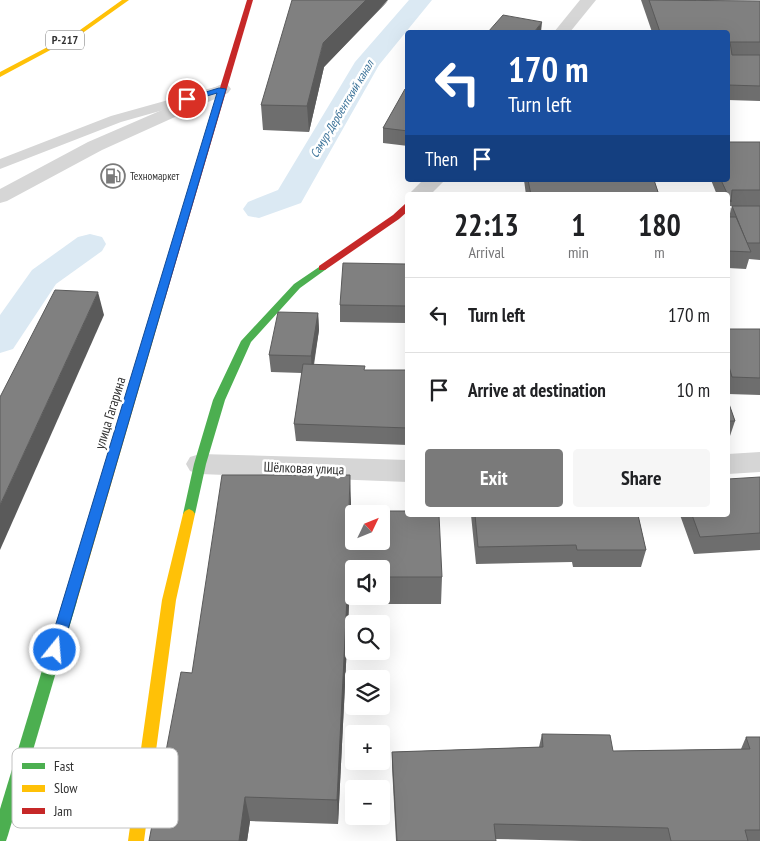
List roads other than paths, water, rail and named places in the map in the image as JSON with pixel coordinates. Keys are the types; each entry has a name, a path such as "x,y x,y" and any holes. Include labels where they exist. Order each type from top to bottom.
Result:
{"main road":[{"name":"Р-217","path":"0,75 82,31 126,0"},
{"name":"улица Гагарина","path":"26,748 250,0"},
{"path":"149,748 169,600 200,464 219,400 246,341 297,286 357,242 404,213"},
{"name":"улица Гагарина","path":"0,835 12,795"},
{"path":"136,841 138,828"}],"street":[{"path":"564,30 588,0"},
{"path":"0,197 95,146 222,89"},
{"path":"421,192 433,182"},
{"path":"730,214 760,214"},
{"path":"730,464 760,462"},
{"name":"Шёлковая улица","path":"200,464 405,471"}],"lane":[{"path":"0,164 116,119 222,89"}],"waterway":[{"name":"Самур-Дербентский канал","path":"259,209 290,196 368,62 421,0"},
{"name":"Самур-Дербентский канал","path":"0,341 44,277 90,244"}],"place":[{"name":"Техномаркет","path":"113,176"}]}
